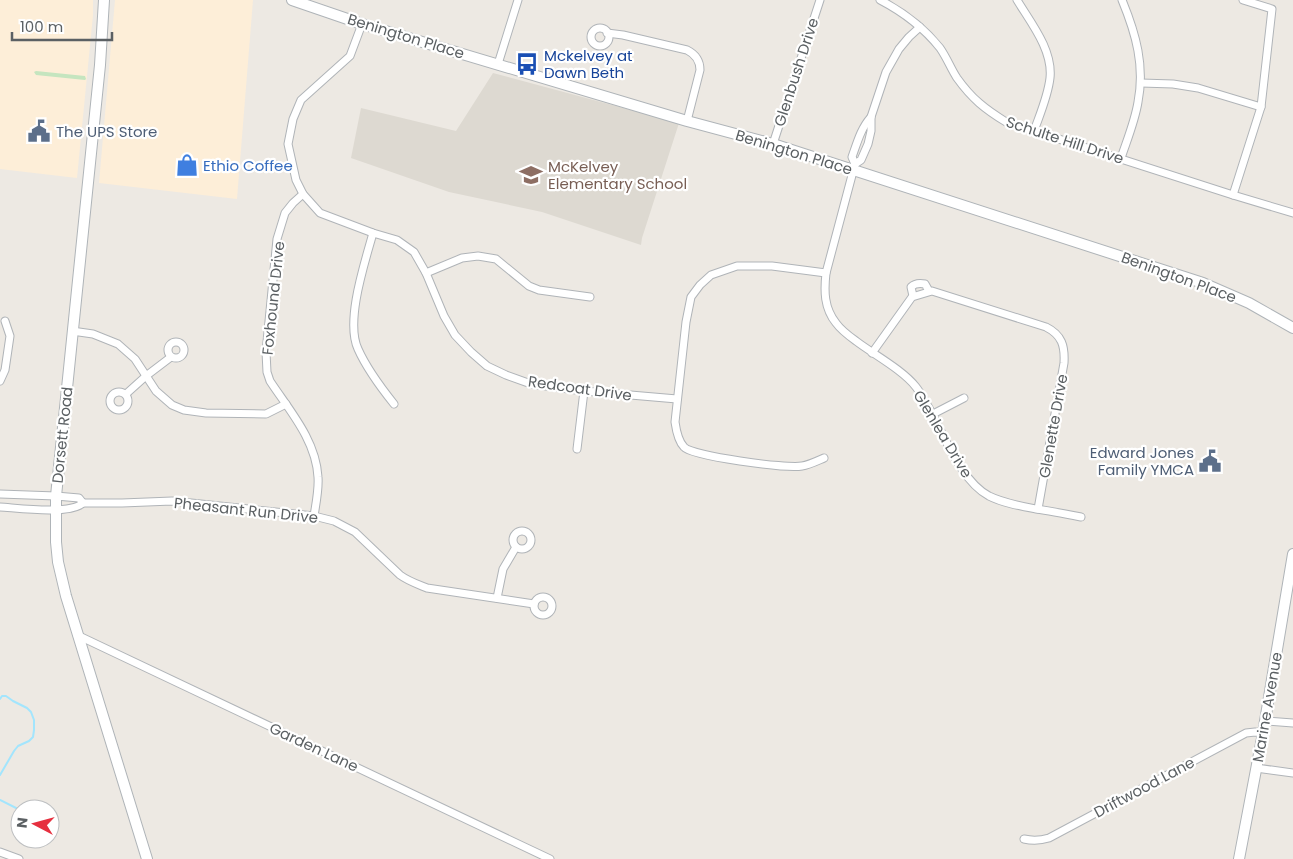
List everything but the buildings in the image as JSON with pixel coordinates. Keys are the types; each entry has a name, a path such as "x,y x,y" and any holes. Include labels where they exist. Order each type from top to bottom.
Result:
{"main road":[{"name":"Dorsett Road","path":"104,0 100,65 56,496 56,542 58,562 77,635 147,859"},
{"name":"Benington Place","path":"292,0 362,24 687,121 854,167 1203,283 1249,303 1291,325"},
{"name":"Marine Avenue","path":"1239,859 1289,598 1293,554"}],"street":[{"path":"498,64 518,0"},
{"name":"Glenbush Drive","path":"773,144 820,0"},
{"name":"Schulte Hill Drive","path":"880,0 895,8 920,27 940,49 957,78 969,93 984,108 1006,122 1293,213"},
{"path":"1017,0 1040,39 1048,60 1050,77 1034,131"},
{"path":"1121,158 1138,104 1141,83 1139,50 1132,24 1122,0"},
{"path":"1233,195 1261,107 1272,10 1243,0"},
{"name":"Redcoat Drive","path":"362,24 350,56 301,100 293,119 288,144 296,180 303,194 320,213 397,240 414,252 455,335 487,366 531,384 677,400"},
{"name":"Glenlea Drive","path":"920,27 899,49 886,72 872,117 866,122 852,157 854,167 826,273 824,290 826,304 836,324 846,334 906,376 916,387 933,414 961,468 979,489 989,496 1013,504 1081,517"},
{"path":"607,33 624,35 694,53 700,70 687,121"},
{"path":"1141,83 1174,84 1198,88 1261,107"},
{"name":"Foxhound Drive","path":"303,194 285,213 277,238 266,352 267,372 270,381 302,429 314,451 318,477 314,516"},
{"path":"373,233 358,284 355,334 358,348 394,404"},
{"path":"426,273 462,258 478,256 496,260 529,286 547,291 590,297"},
{"path":"824,458 801,466 784,466 691,452 684,448 675,422 686,322 691,297 700,285 711,275 737,266 772,266 826,273"},
{"path":"872,352 913,296 929,291 925,284 920,283 911,287 913,296"},
{"name":"Glenette Drive","path":"929,291 936,291 1046,327 1056,332 1062,343 1065,353 1064,363 1038,509"},
{"path":"0,381 5,370 10,336 5,321"},
{"path":"72,331 93,334 118,344 135,359 156,391 172,405 184,410 206,413 266,414 286,404"},
{"path":"126,394 171,357"},
{"path":"577,449 584,391"},
{"path":"933,414 964,398"},
{"name":"Pheasant Run Drive","path":"0,494 79,498 83,503"},
{"name":"Pheasant Run Drive","path":"0,507 56,510 79,506 83,503 172,501 314,516 334,521 355,532 390,567 408,581 427,588 534,604"},
{"path":"497,598 504,569 516,547"},
{"name":"Garden Lane","path":"77,635 550,859"},
{"path":"1265,720 1293,723"},
{"name":"Driftwood Lane","path":"1024,839 1040,841 1049,838 1246,733 1263,733"},
{"path":"1256,768 1293,773"},
{"path":"0,852 19,859"}],"shaded area":[{"path":"0,0 93,0 77,178 0,169"},
{"path":"115,0 253,0 237,199 99,183"},
{"name":"McKelvey Elementary School","path":"493,73 679,123 641,245 542,212 449,192 351,158 361,108 456,131"}],"green space":[{"path":"34,72 85,76 86,79 36,75"}],"waterway":[{"path":"0,699 2,696 6,696 27,708 34,720 33,737 18,746 0,775"},
{"path":"0,800 10,805"}],"place":[{"name":"Mckelvey at Dawn Beth","path":"527,64"},
{"name":"The UPS Store","path":"39,131"},
{"name":"Ethio Coffee","path":"187,165"},
{"name":"McKelvey Elementary School","path":"531,175"},
{"name":"Edward Jones Family YMCA","path":"1210,461"}]}
